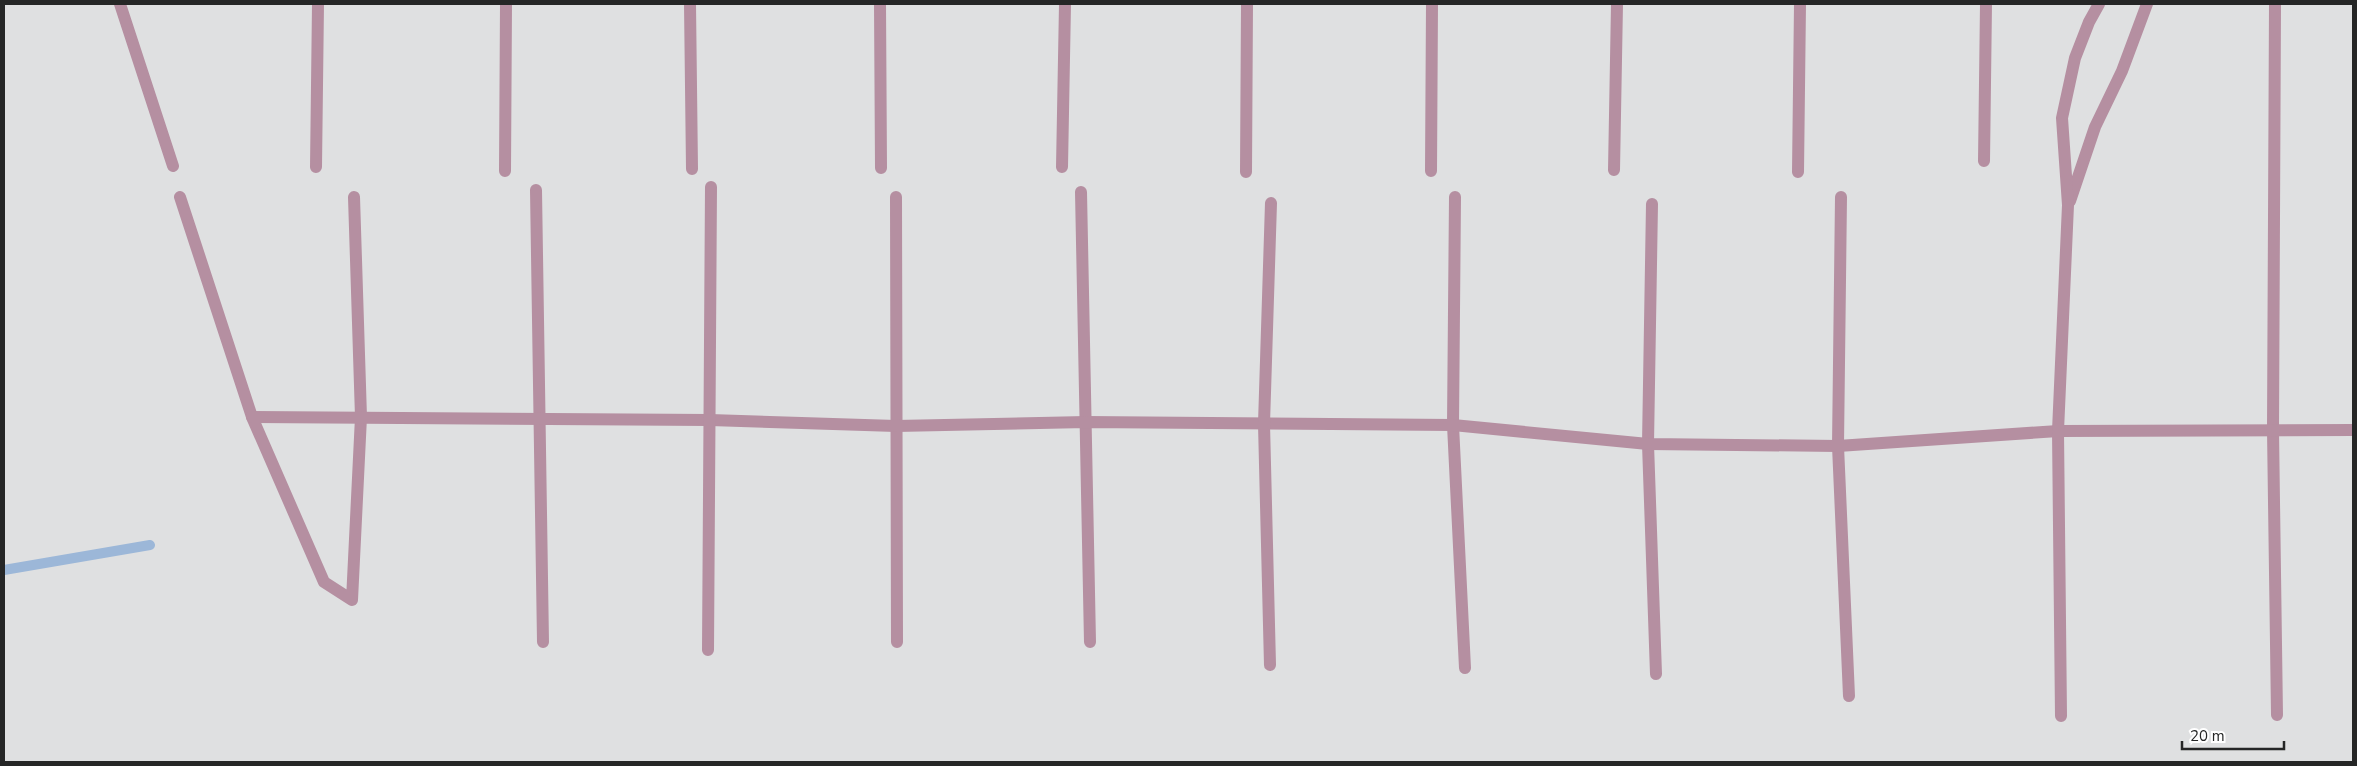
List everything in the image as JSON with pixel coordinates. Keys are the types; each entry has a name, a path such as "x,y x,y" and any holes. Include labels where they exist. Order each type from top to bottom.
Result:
{"street":[{"path":"120,4 173,166"},
{"path":"316,167 318,4"},
{"path":"505,171 506,4"},
{"path":"690,4 692,169"},
{"path":"880,4 881,168"},
{"path":"1062,167 1065,4"},
{"path":"1246,172 1247,4"},
{"path":"1431,171 1432,4"},
{"path":"1614,170 1617,4"},
{"path":"1798,172 1800,4"},
{"path":"1984,161 1986,4"},
{"path":"2061,716 2058,431 2068,205 2062,118 2075,58 2089,22 2100,4"},
{"path":"2068,205 2095,127 2122,71 2147,4"},
{"path":"2275,4 2273,430 2277,715"},
{"path":"708,650 711,187"},
{"path":"536,190 543,642"},
{"path":"1081,192 1090,642"},
{"path":"180,197 252,417 324,582 352,600 362,416 354,197"},
{"path":"896,197 897,642"},
{"path":"1455,197 1453,425 1465,668"},
{"path":"1841,197 1838,446 1849,696"},
{"path":"1270,665 1264,424 1271,203"},
{"path":"1652,204 1648,444 1656,674"},
{"path":"252,417 362,416 710,420 896,426 1086,422 1453,425 1648,444 1838,446 2058,431 2353,430"}],"waterway":[{"path":"4,570 150,545"}]}
